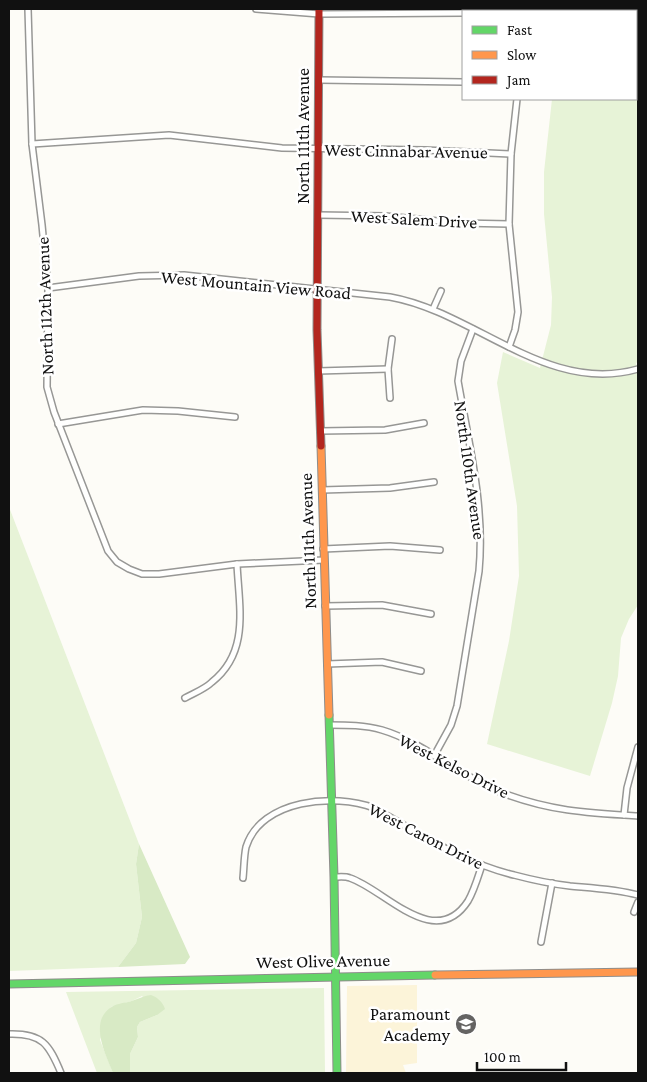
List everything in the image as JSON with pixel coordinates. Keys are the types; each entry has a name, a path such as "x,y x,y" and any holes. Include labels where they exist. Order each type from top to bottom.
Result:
{"street":[{"name":"North 112th Avenue","path":"28,9 32,144 48,288 47,387 58,424 108,551 117,562 142,574 159,574 236,564"},
{"path":"256,9 319,12 462,13"},
{"name":"North 111th Avenue","path":"319,12 318,371 330,726 337,1073"},
{"path":"319,80 462,82"},
{"path":"509,347 516,330 518,312 509,224 511,154 517,100"},
{"name":"West Cinnabar Avenue","path":"32,144 169,135 282,148 426,150 511,154"},
{"name":"West Salem Drive","path":"318,215 386,216 460,223 509,224"},
{"name":"West Mountain View Road","path":"48,288 139,276 202,276 398,299 433,309 547,364 568,370 604,374 638,369"},
{"path":"433,309 441,291"},
{"name":"North 110th Avenue","path":"434,756 451,725 456,706 481,552 480,514 458,381 461,361 473,329"},
{"path":"390,398 388,369 392,339"},
{"path":"318,371 388,369"},
{"path":"58,424 143,410 178,411 235,417"},
{"path":"320,431 385,430 424,423"},
{"path":"322,490 390,488 434,482"},
{"path":"324,549 390,546 440,550"},
{"path":"185,698 211,684 227,668 239,644 240,618 236,564 324,560"},
{"path":"325,606 382,605 431,614"},
{"path":"327,664 382,662 422,670"},
{"name":"West Kelso Drive","path":"330,726 354,725 382,730 402,737 486,785 528,801 563,810 638,816"},
{"path":"624,815 627,788 638,747"},
{"name":"West Caron Drive","path":"243,878 246,847 267,818 279,810 310,801 359,803 374,808 434,843 482,865 512,875 552,883 613,890 638,896"},
{"path":"334,877 351,878 417,918 439,920 452,916 467,903 482,865"},
{"path":"541,942 552,883"},
{"path":"634,912 638,902"},
{"name":"West Olive Avenue","path":"9,984 336,976 638,972"},
{"path":"9,1034 23,1033 37,1037 47,1044 54,1054 61,1073"}],"green space":[{"path":"638,9 638,362 636,363 638,370 638,605 629,619 621,638 618,676 612,703 590,776 487,744 509,641 519,576 517,506 497,383 503,352 540,368 551,325 552,297 544,214 544,172 552,100 637,100 637,10 554,10"},
{"path":"9,507 139,844 136,864 142,917 136,943 118,967 9,971"},
{"path":"139,844 190,957 185,964 118,967 136,943 142,917 136,864"},
{"path":"324,988 325,1073 130,1073 130,1054 138,1037 137,1027 140,1022 157,1015 142,996 111,1007 100,1040 113,1073 97,1073 66,992"},
{"path":"151,995 160,1000 165,1009 157,1015 140,1022 137,1027 138,1037 130,1054 130,1073 113,1073 101,1039 100,1030 104,1014 114,1006"}],"sand":[{"path":"417,985 417,1063 403,1065 406,1073 346,1073 347,986"}],"traffic: fast":[{"path":"329,715 337,1073"},
{"path":"9,984 435,975"}],"traffic: slow":[{"path":"321,446 329,715"},
{"path":"435,975 638,972"}],"traffic: jam":[{"path":"319,9 317,330 321,446"}],"place":[{"name":"Paramount Academy","path":"466,1024"}]}
